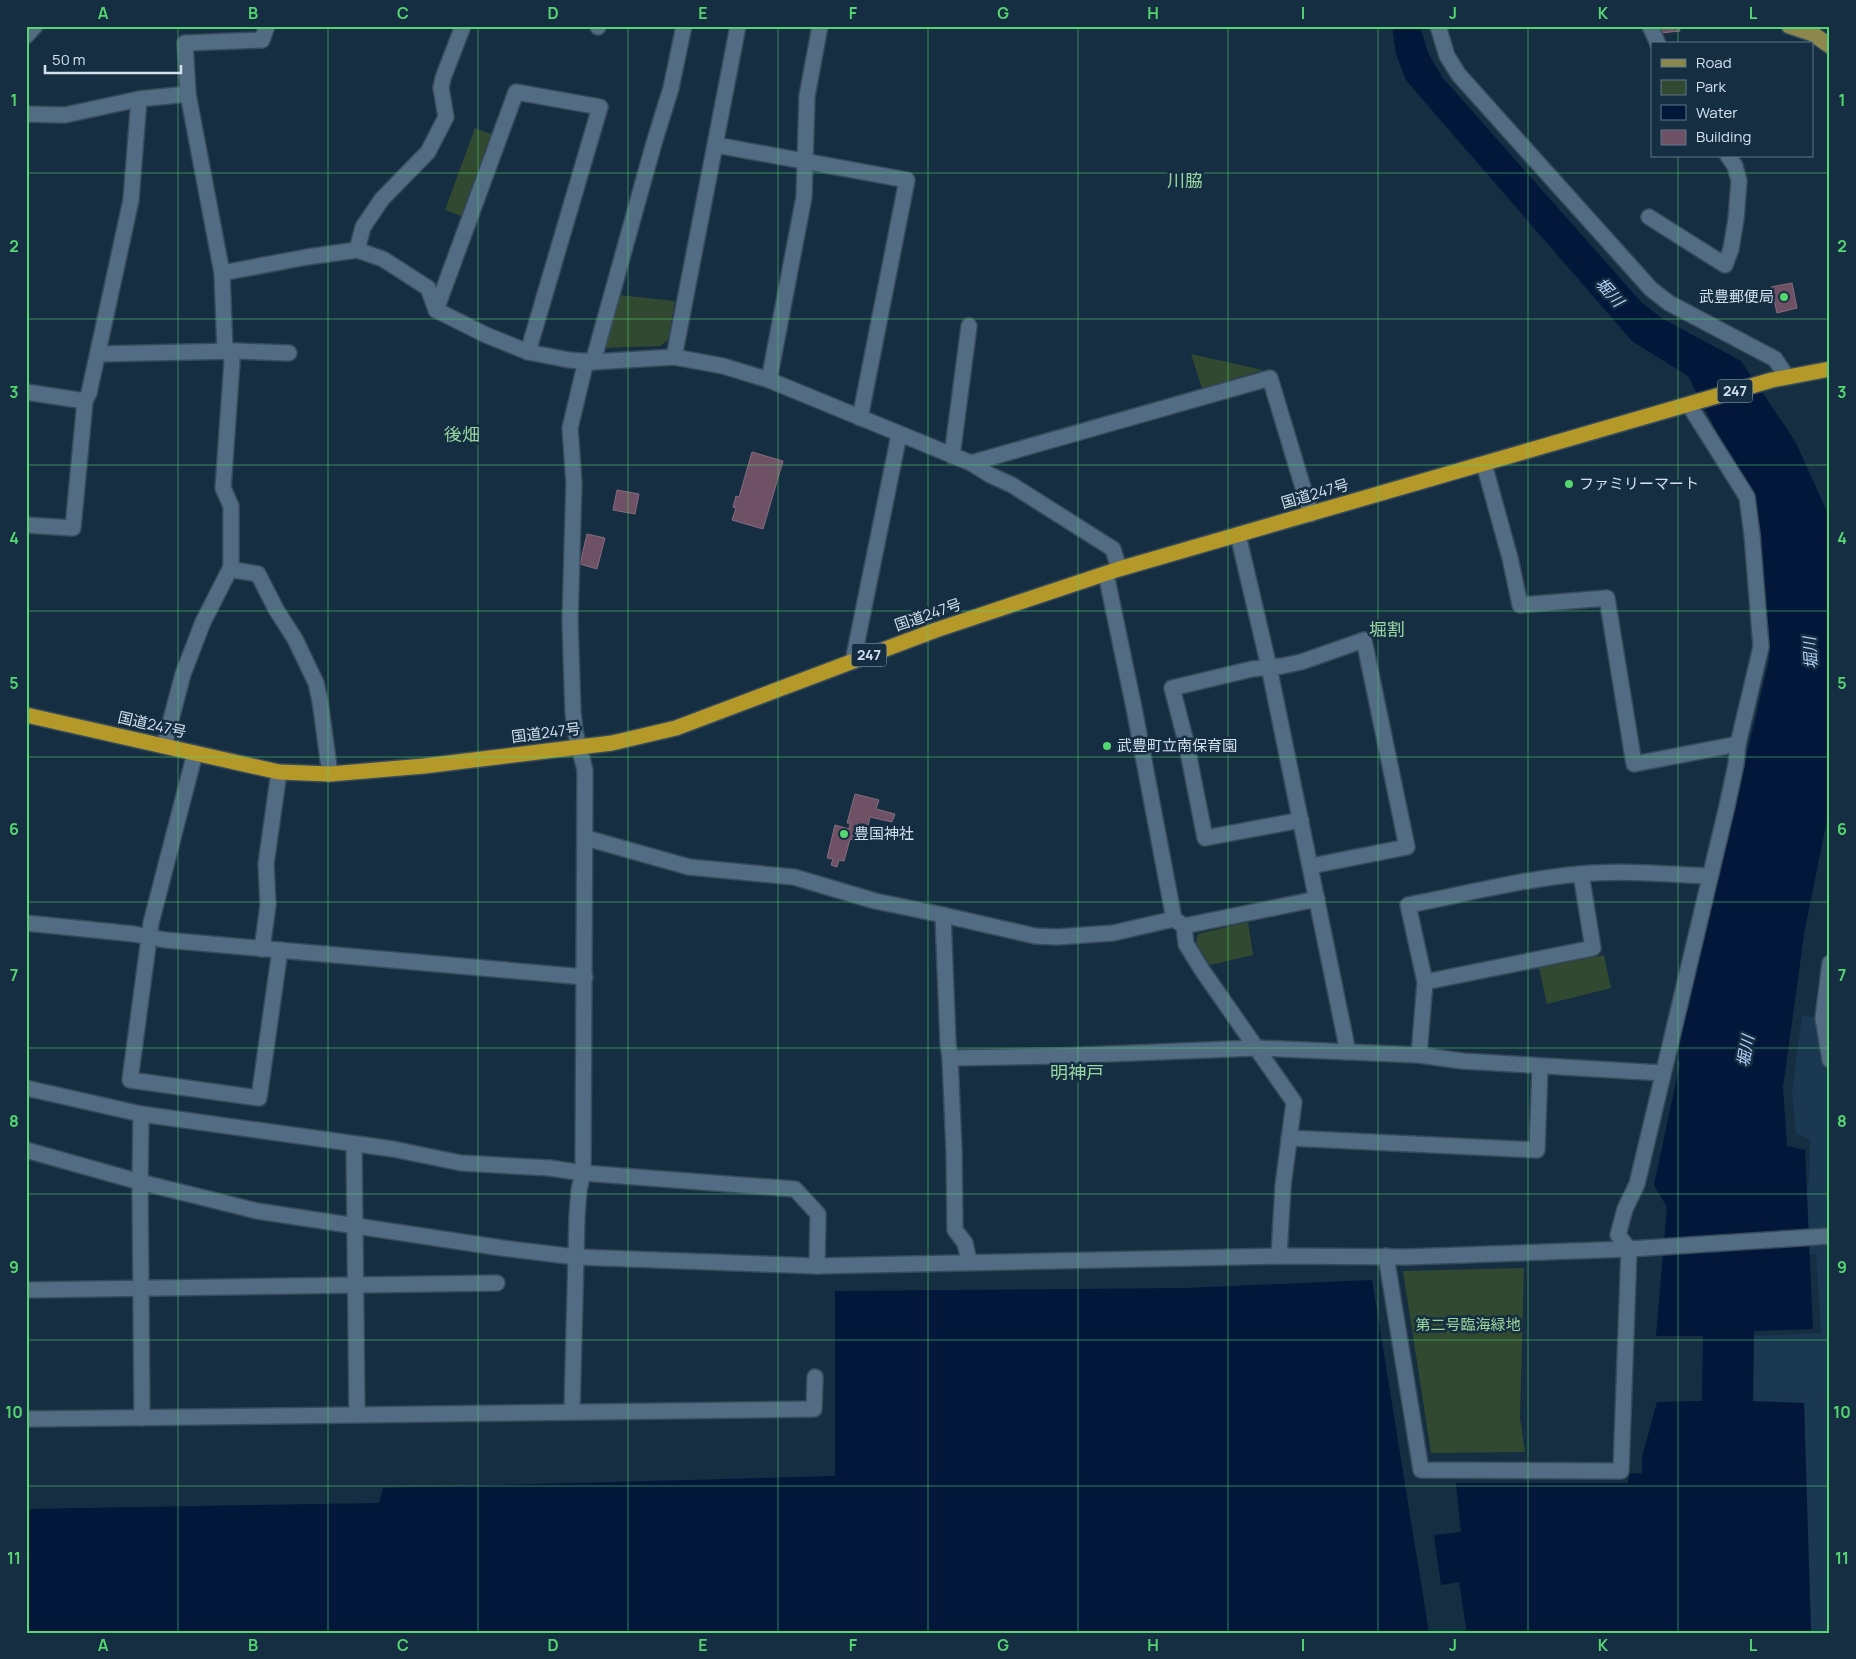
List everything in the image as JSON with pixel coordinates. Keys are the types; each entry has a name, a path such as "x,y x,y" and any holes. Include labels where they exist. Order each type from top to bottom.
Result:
{"highway":[{"name":"国道247号","path":"26,715 279,772 330,774 424,766 635,739 676,728 936,630 1113,571 1772,380 1830,369"}],"main road":[{"path":"1789,26 1813,34 1830,46"}],"street":[{"path":"26,36 35,26"},
{"path":"164,746 183,674 203,622 231,567 231,506 223,488 232,362 228,352 222,273 188,94 185,43 262,40 267,26"},
{"path":"357,250 363,227 382,199 428,152 446,117 441,88 463,26"},
{"path":"572,1411 579,1190 583,1173 586,838 585,770 573,712 570,621 574,483 570,428 672,88 684,26"},
{"path":"674,357 738,26"},
{"path":"769,380 804,198 807,96 820,26"},
{"path":"1438,26 1447,56 1458,75 1651,289 1669,303 1775,358 1787,377"},
{"path":"1650,26 1657,42"},
{"path":"1813,34 1830,38"},
{"path":"436,310 516,92 600,107 528,352"},
{"path":"26,114 65,115 139,99 188,94"},
{"path":"26,525 73,528 85,401 89,393 98,354 131,200 139,99"},
{"path":"716,145 907,180 860,418"},
{"path":"1649,217 1725,265 1731,249 1739,181 1735,166 1729,158"},
{"path":"222,273 357,250 383,259 428,288 436,310 486,335 528,352 589,362 674,357 723,366 769,380 971,463 990,475 1012,485 1113,549 1113,571 1134,708 1179,923 1186,944 1202,970 1294,1102 1283,1186 1279,1256"},
{"path":"952,456 969,326"},
{"path":"98,354 228,352 289,354"},
{"path":"971,463 1270,378 1311,514"},
{"path":"26,392 85,401"},
{"path":"1386,1256 1421,1470 1621,1471 1629,1249 1618,1235 1625,1209 1637,1184 1729,797 1738,744 1761,647 1752,535 1746,497 1693,404"},
{"path":"853,661 899,435"},
{"path":"1484,464 1510,558 1520,606 1608,598 1634,764 1738,744"},
{"path":"1238,535 1269,667 1348,1052"},
{"path":"231,567 234,570 258,574 306,661 316,683 320,701 330,774"},
{"path":"1301,820 1205,838 1186,742 1172,688 1252,668 1301,662 1364,640 1406,847 1311,866"},
{"path":"195,753 151,924 130,1080 259,1098 280,950"},
{"path":"262,949 268,905 266,864 279,772"},
{"path":"586,838 689,867 794,877 875,902 943,914 1034,936 1057,937 1112,933 1317,899"},
{"path":"1419,1055 1425,982 1408,905 1536,880 1581,874 1635,872 1709,876"},
{"path":"1425,982 1592,948 1581,874"},
{"path":"943,914 954,1150 954,1230 965,1243 969,1261"},
{"path":"26,923 262,949 585,977"},
{"path":"1830,963 1824,1018 1828,1031 1830,1060"},
{"path":"950,1058 1058,1056 1256,1048 1419,1055 1462,1061 1540,1067 1663,1073"},
{"path":"1289,1138 1537,1150 1540,1067"},
{"path":"26,1088 141,1114 393,1149 461,1164 550,1168 583,1173 795,1189 818,1214 817,1266"},
{"path":"141,1114 142,1418"},
{"path":"354,1144 357,1415"},
{"path":"26,1150 140,1182 257,1211 356,1227 576,1257 817,1266 969,1261 1386,1256 1629,1249 1830,1236"},
{"path":"26,1290 497,1283"},
{"path":"26,1419 814,1409 815,1377"}],"shaded area":[{"path":"1802,1015 1830,1021 1830,1633 1811,1633 1804,1403 1753,1402 1754,1336 1821,1333 1816,1254 1801,1255 1799,1207 1809,1182 1810,1139 1796,1134 1792,1093"}],"green space":[{"path":"475,128 491,134 461,216 445,210"},
{"path":"619,295 675,301 668,340 660,346 604,348"},
{"path":"1191,354 1263,370 1202,388"},
{"path":"1248,922 1253,955 1210,965 1196,943 1198,934"},
{"path":"1604,955 1611,988 1547,1004 1539,968"},
{"name":"第二号臨海緑地","path":"1524,1268 1520,1418 1525,1452 1431,1453 1403,1271"}],"water":[{"name":"堀川","path":"1392,26 1420,26 1428,53 1442,77 1642,303 1663,319 1741,361 1795,441 1830,518 1830,805 1804,934 1783,1087 1787,1146 1805,1150 1813,1329 1754,1331 1753,1401 1804,1403 1811,1633 1467,1633 1459,1582 1441,1585 1434,1535 1461,1532 1456,1483 1628,1483 1629,1474 1642,1473 1642,1457 1657,1402 1702,1401 1703,1336 1656,1336 1667,1207 1654,1185 1680,1063 1676,1056 1769,660 1770,641 1754,505 1688,376 1632,341 1406,80 1396,54"},
{"path":"1372,1280 1429,1633 26,1633 26,1509 379,1503 383,1488 835,1476 835,1291 1186,1288"}],"building":[{"path":"1660,26 1679,26 1680,31 1661,33"},
{"path":"1792,283 1797,308 1777,313 1771,287"},
{"path":"752,452 783,461 763,529 732,520 736,508 733,507 736,496 739,497"},
{"path":"617,490 639,494 635,514 613,510"},
{"path":"587,534 605,538 597,569 580,564"},
{"name":"豊国神社","path":"855,794 879,800 876,809 895,814 892,822 870,817 868,826 857,824 853,840 850,839 844,861 839,860 837,867 831,865 833,859 827,858 835,825 849,829 850,823 847,823"}],"place":[{"name":"武豊郵便局","path":"1784,297"},
{"name":"ファミリーマート","path":"1569,484"},
{"name":"武豊町立南保育園","path":"1107,746"},
{"name":"豊国神社","path":"844,834"}],"district":[{"name":"川脇","path":"1185,181"},
{"name":"後畑","path":"462,435"},
{"name":"堀割","path":"1387,630"},
{"name":"明神戸","path":"1077,1073"}]}
